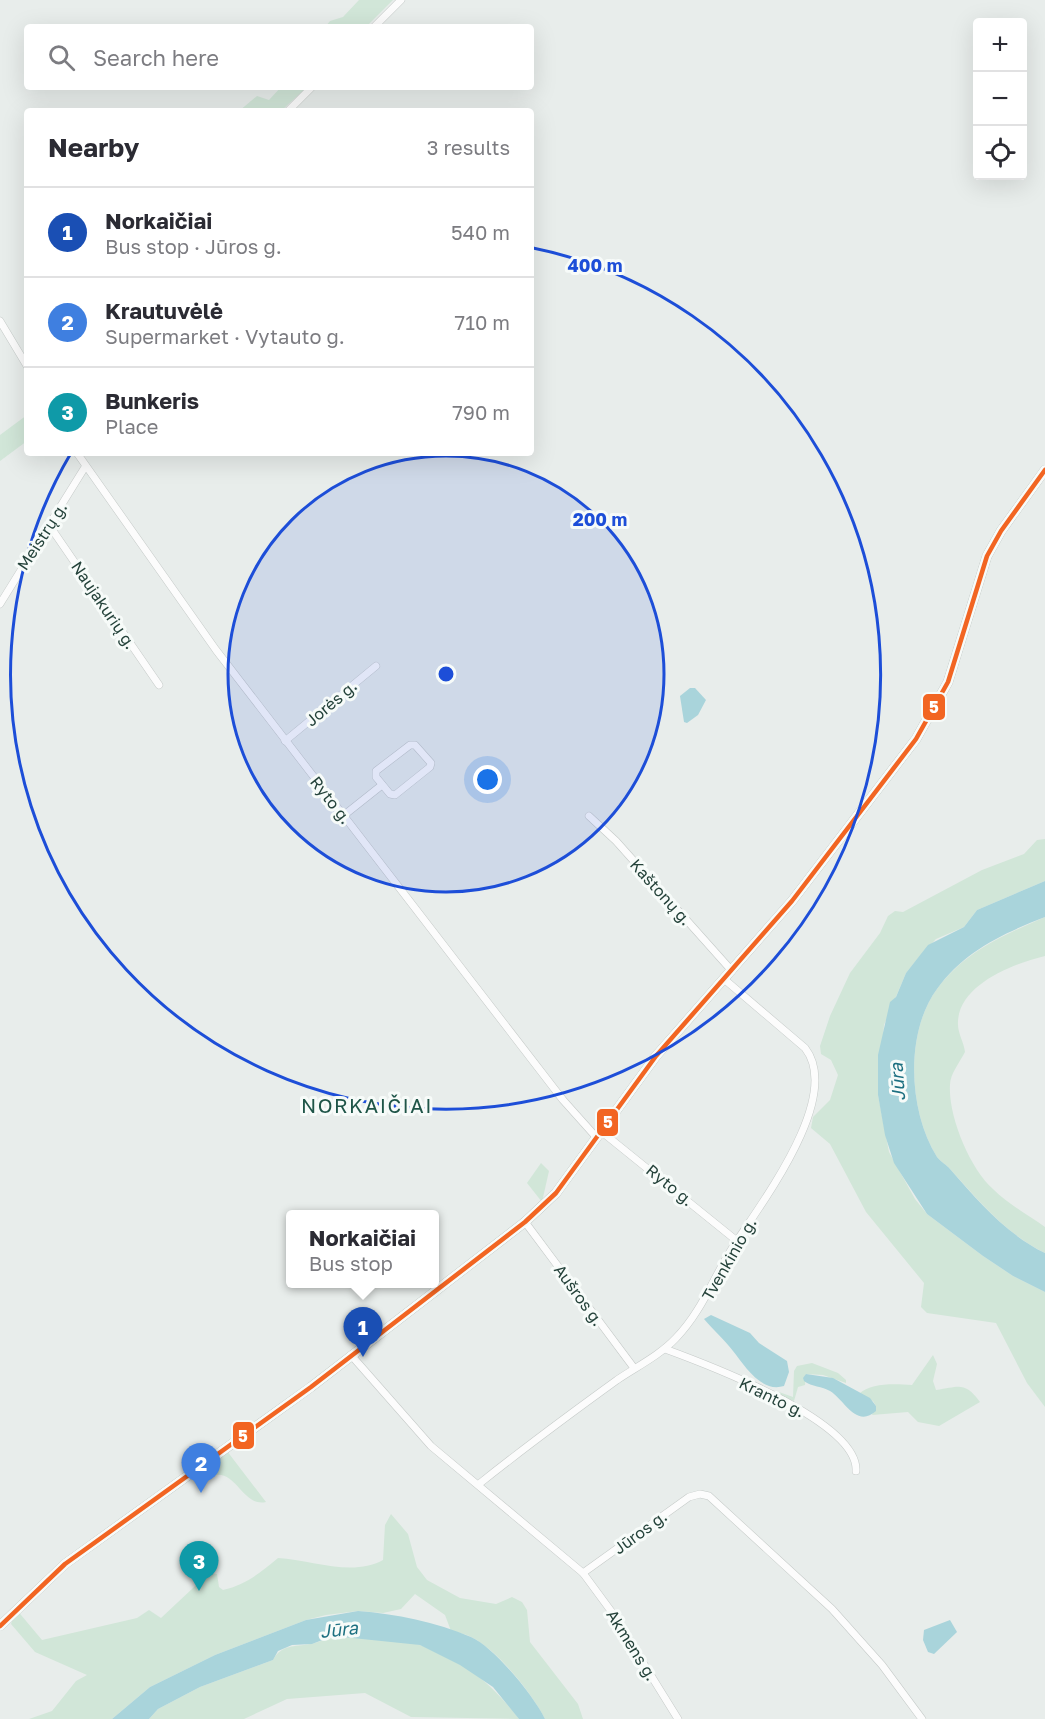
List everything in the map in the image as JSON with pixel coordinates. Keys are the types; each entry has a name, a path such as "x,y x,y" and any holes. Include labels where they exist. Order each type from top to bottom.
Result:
{"main road":[{"path":"439,1288 525,1222 556,1193 656,1056 732,971 819,867 926,725 955,663 987,556 1001,531 1045,470"},
{"path":"0,1626 64,1564 351,1355 439,1288"}],"street":[{"path":"377,24 402,0"},
{"path":"291,108 309,90"},
{"path":"0,321 24,361"},
{"name":"Ryto g.","path":"79,456 188,611 285,741 563,1100 599,1135 737,1240"},
{"name":"Meistrų g.","path":"0,604 86,467"},
{"name":"Naujakurių g.","path":"49,525 159,685"},
{"name":"Jorės g.","path":"285,741 376,666"},
{"path":"410,745 415,745 431,763 430,768 395,795 382,785 376,777 376,771 410,745"},
{"path":"343,816 382,785"},
{"name":"Kaštonų g.","path":"589,816 616,841 732,971"},
{"name":"Tvenkinio g.","path":"478,1484 634,1368 665,1348 696,1315 737,1240 775,1184 794,1149 813,1094 816,1070 813,1059 806,1048 724,979"},
{"name":"Aušros g.","path":"525,1222 634,1368"},
{"name":"Kranto g.","path":"665,1348 799,1407 824,1424 849,1446 855,1457 856,1471"},
{"path":"351,1355 423,1439 583,1573"},
{"name":"Jūros g.","path":"583,1573 688,1497 700,1494 709,1496 832,1609 882,1665 922,1719"},
{"name":"Akmens g.","path":"583,1573 611,1611 678,1719"}],"green space":[{"path":"359,0 393,0 369,24 328,24 343,17"},
{"path":"278,90 304,90 284,108 243,108 257,96 269,100"},
{"path":"24,417 24,443 0,461 0,435"},
{"path":"1045,839 1045,881 977,910 964,927 936,939 906,973 884,1025 878,1095 889,1152 915,1199 927,1214 1013,1276 1045,1292 1045,1407 1027,1383 996,1323 927,1313 921,1307 924,1283 866,1212 830,1144 811,1128 813,1117 830,1100 838,1075 831,1060 821,1054 820,1046 830,1016 850,973 880,933 888,916 895,911 903,912 982,870 1024,854 1037,840"},
{"path":"1045,917 1045,956 1018,964 990,978 967,998 960,1011 958,1025 965,1052 950,1081 950,1098 962,1141 976,1169 993,1189 1045,1227 1045,1253 1005,1227 937,1157 920,1117 914,1072 919,1027 937,989 960,964 973,954 1015,930"},
{"path":"541,1163 549,1171 542,1202 527,1183"},
{"path":"933,1355 937,1364 933,1381 936,1390 965,1388 980,1402 939,1426 918,1422 908,1412 872,1415 876,1406 873,1401 859,1394 870,1387 891,1384 912,1385"},
{"path":"812,1363 838,1373 846,1380 846,1383 823,1375 806,1374 805,1385 798,1387 794,1401 778,1395 779,1392 793,1397 794,1371 797,1366"},
{"path":"227,1451 266,1502 251,1499 226,1477 219,1475 210,1477 203,1468"},
{"path":"391,1514 408,1534 417,1567 427,1580 460,1598 496,1604 512,1597 522,1602 527,1610 530,1642 578,1704 583,1719 545,1719 532,1697 504,1663 483,1644 471,1637 451,1631 445,1615 415,1594 401,1609 383,1613 358,1611 326,1615 306,1620 215,1655 150,1687 112,1719 29,1719 52,1711 76,1681 87,1675 35,1652 11,1624 16,1609 42,1640 137,1618 149,1610 161,1618 209,1573 217,1574 219,1587 223,1590 246,1581 278,1558 345,1567 371,1565 383,1560 385,1525"},
{"path":"333,1636 399,1640 435,1650 476,1674 499,1695 519,1719 411,1717 365,1693 287,1699 244,1719 149,1719 158,1709 200,1687 273,1660 284,1649 316,1643"}],"water":[{"path":"690,688 695,688 706,700 698,715 687,723 684,722 680,696"},
{"name":"Jūra","path":"1045,881 1045,917 1000,937 972,954 937,989 919,1027 914,1072 920,1117 937,1157 1005,1227 1045,1253 1045,1292 1013,1276 927,1214 894,1163 885,1135 878,1095 878,1055 890,1002 896,997 906,973 928,945 964,927 977,910"},
{"path":"711,1315 750,1333 759,1343 787,1361 789,1372 784,1386 768,1386 754,1377 704,1319"},
{"path":"806,1374 833,1378 870,1398 876,1406 876,1411 869,1416 856,1415 830,1391 804,1381"},
{"name":"Jūra","path":"358,1611 387,1614 444,1627 480,1642 502,1661 532,1698 545,1719 519,1719 493,1687 460,1665 420,1645 333,1636 312,1644 292,1645 278,1651 273,1660 200,1687 158,1709 149,1719 112,1719 150,1687 215,1655 306,1620"},
{"path":"950,1620 957,1632 934,1654 928,1652 923,1640 924,1630"}],"transit line":[{"name":"5","path":"0,1626 65,1564 311,1387 525,1222 556,1193 656,1056 792,901 916,739 948,682 987,556 1001,531 1045,470"}],"place":[{"name":"Norkaičiai","path":"363,1357"},
{"name":"Krautuvėlė","path":"201,1493"},
{"name":"Bunkeris","path":"199,1591"}],"district":[{"name":"NORKAIČIAI","path":"367,1106"}]}
